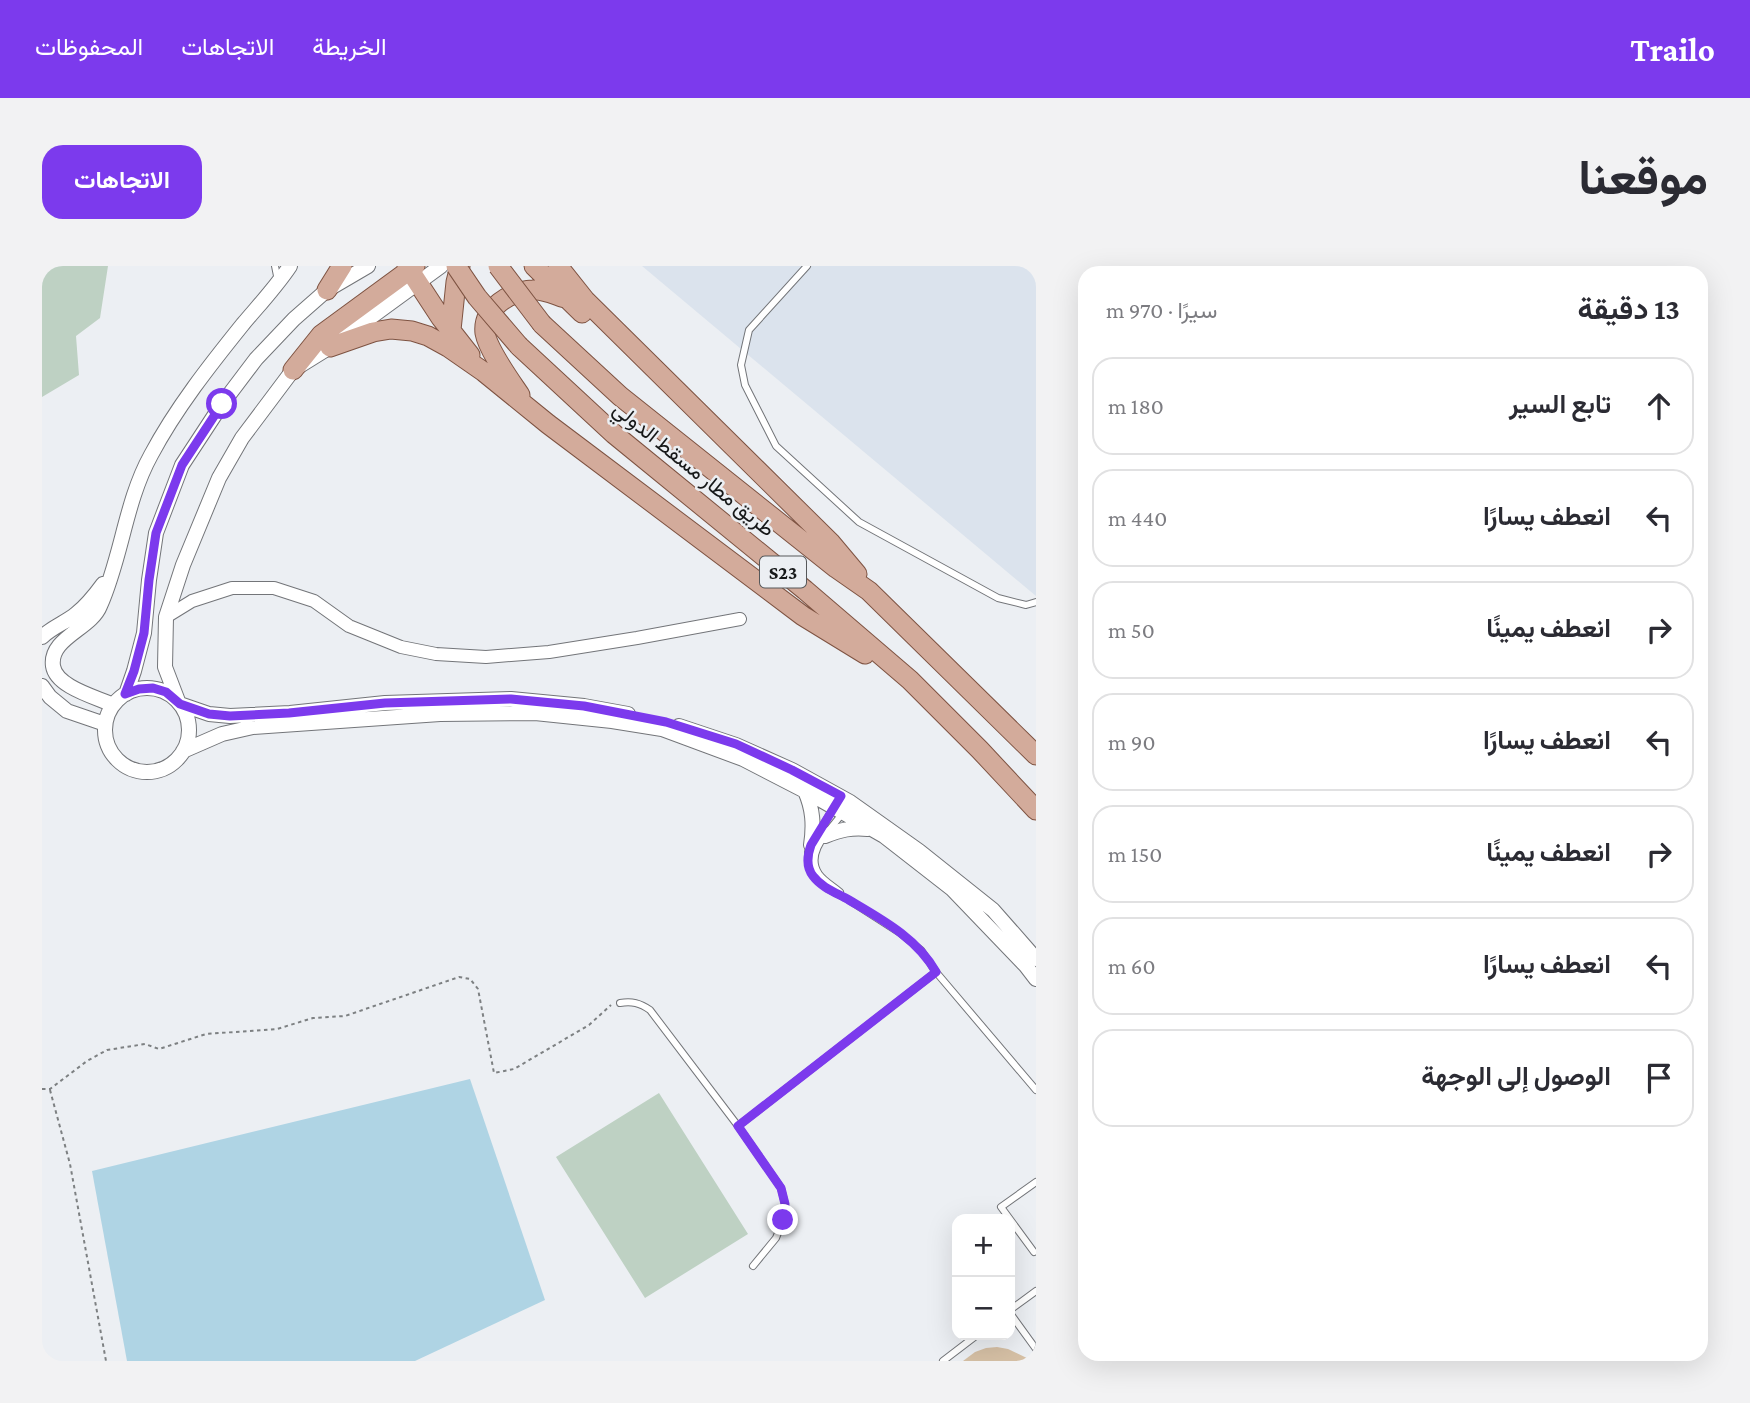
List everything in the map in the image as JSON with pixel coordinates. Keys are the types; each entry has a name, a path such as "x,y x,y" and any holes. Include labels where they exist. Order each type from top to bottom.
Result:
{"main road":[{"path":"327,290 342,266"},
{"path":"451,330 458,266"},
{"name":"طريق مطار مسقط الدولي","path":"458,266 477,297 519,346 614,434 805,590 910,680 1036,810"},
{"name":"طريق مطار مسقط الدولي","path":"498,266 542,324 620,396 869,592 1036,755"},
{"path":"534,266 687,417 750,471 766,480"},
{"path":"558,266 585,300 831,543 862,579 869,592"},
{"path":"575,266 628,343"},
{"path":"293,370 321,335 412,271 451,330 484,372"},
{"path":"527,407 486,337 486,322 500,301 514,293 534,289 569,300"},
{"path":"330,347 373,332 391,329 428,336 448,347 803,615 891,671 910,680"}],"street":[{"path":"113,705 68,686 55,674 52,664 56,650 100,609 118,559 138,484 150,455 184,399 290,266"},
{"path":"125,694 144,633 156,533 182,465 222,404 256,359 294,319 327,290 368,266"},
{"path":"441,266 412,271 330,347 293,370 242,438 219,478 183,565 166,617 165,667 179,703 188,719 188,736 183,751 176,760 159,770 148,772 128,767 112,754 107,744 105,724 113,705 125,694 153,688 166,692 179,703 209,714 230,716 385,703 511,699 584,706 666,722 736,744 792,770 952,889 1036,979"},
{"path":"42,637 75,615 111,575"},
{"path":"166,617 192,601 232,588 274,588 314,601 349,626 401,647 436,654 486,657 549,652 740,619"},
{"path":"42,687 66,711 105,724"},
{"path":"183,751 222,734 253,727 440,714 535,713 662,729 743,759 805,791 842,805 919,851 993,910 1036,959"},
{"path":"805,791 813,817 811,845"},
{"path":"825,836 856,827 873,830"}],"lane":[{"path":"275,266 279,283"},
{"path":"807,266 749,330 741,365 745,385 776,446 859,522 998,598 1026,605 1036,602"},
{"path":"842,805 814,858 815,866 824,879 847,899"},
{"path":"842,805 811,845 808,852 811,874 819,883 911,940 1036,1090"},
{"path":"738,1126 936,972"},
{"path":"620,1003 642,1004 650,1010 738,1126 781,1188 785,1204 783,1220 776,1238 753,1266"},
{"path":"1034,1252 1001,1206 1036,1182"},
{"path":"1015,1308 1036,1291"},
{"path":"1015,1319 1036,1349"},
{"path":"943,1361 970,1340"}],"path":[{"path":"42,1089 50,1089 87,1061 107,1050 145,1044 159,1049 206,1034 277,1029 313,1018 345,1016 458,977 470,979 478,989 495,1073 514,1069 589,1025 609,1005 620,1003"},
{"path":"50,1089 70,1164 107,1361"}],"shaded area":[{"path":"642,266 1036,266 1036,596"}],"green space":[{"path":"42,266 108,266 100,318 76,336 79,375 42,397"},
{"path":"659,1093 748,1234 645,1298 556,1157"}],"water":[{"path":"470,1079 545,1300 415,1361 127,1361 92,1171"}],"building":[{"path":"997,1347 1008,1349 1033,1361 963,1361 975,1352"}],"route":[{"path":"222,404 182,465 156,533 144,633 125,694 153,688 166,692 180,704 209,714 230,716 385,703 511,699 584,706 666,722 736,744 841,796 808,852 811,874 828,889 911,940 936,972 738,1126 781,1188 785,1204 783,1220"}]}
